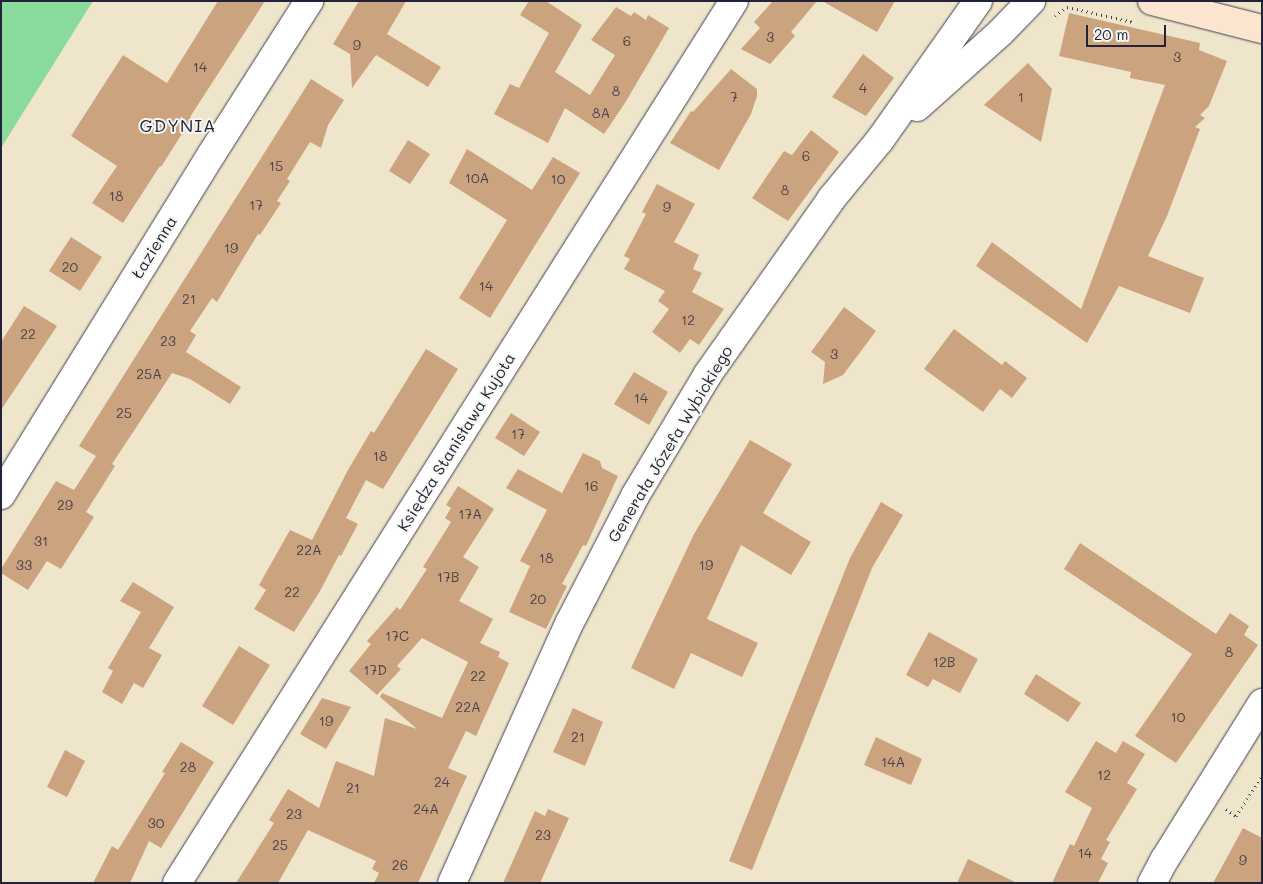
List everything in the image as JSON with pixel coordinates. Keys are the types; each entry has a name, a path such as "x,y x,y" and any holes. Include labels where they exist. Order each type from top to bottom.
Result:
{"main road":[{"path":"1145,12 1262,28"}],"street":[{"name":"Łazienna","path":"1,495 211,155 309,1"},
{"name":"Księdza Stanisława Kujota","path":"177,883 734,1"},
{"name":"Generała Józefa Wybickiego","path":"452,883 570,622 635,496 708,374 740,327 832,198 880,140 978,1"},
{"name":"Generała Józefa Wybickiego","path":"880,140 1023,9"},
{"path":"1152,883 1262,703"}],"path":[{"path":"1023,9 1038,25 1050,20 1067,7 1145,12"},
{"path":"1222,817 1227,809 1236,816 1262,776"}],"green space":[{"path":"1,1 93,1 1,148"}],"building":[{"path":"218,1 265,1 190,117 192,118 161,167 123,223 92,203 117,166 71,136 123,55 167,83"},
{"path":"359,1 406,1 387,34 441,67 428,87 376,55 352,88 350,54 333,44"},
{"path":"529,1 546,1 582,25 555,72 590,95 615,55 591,40 616,7 631,16 634,12 646,20 648,15 669,28 625,103 604,134 565,108 548,143 494,114 510,84 519,88 549,33 520,15"},
{"path":"773,1 817,1 791,32 795,36 770,64 741,49 760,28 754,22"},
{"path":"822,1 895,1 877,32"},
{"path":"1069,13 1200,43 1199,50 1227,61 1209,106 1200,115 1205,118 1195,127 1200,129 1167,216 1148,256 1204,278 1190,313 1119,286 1087,343 976,266 992,242 1081,309 1165,85 1130,78 1131,72 1059,56"},
{"path":"863,54 894,78 866,116 832,97"},
{"path":"1028,63 1052,89 1041,142 984,105"},
{"path":"731,69 757,89 757,96 751,114 719,170 670,143 691,111 693,112"},
{"path":"311,79 344,100 328,125 321,148 310,142 287,179 290,181 277,201 281,203 260,235 258,234 217,302 212,298 190,331 196,335 186,352 241,387 230,404 190,379 172,373 112,464 115,466 86,512 94,517 61,569 47,561 28,590 1,573 1,569 56,481 74,490 96,456 79,446"},
{"path":"811,130 839,152 788,221 752,198 784,151 792,155"},
{"path":"408,140 430,154 410,184 389,171"},
{"path":"467,149 532,190 553,157 580,173 490,318 459,298 507,220 449,183"},
{"path":"657,184 695,204 674,242 699,255 693,269 702,273 692,292 724,309 699,345 690,339 680,353 652,332 669,309 658,301 665,291 624,269 630,259 624,256 646,214 642,212"},
{"path":"71,237 102,257 80,291 49,271"},
{"path":"24,306 57,326 1,410 1,342"},
{"path":"844,307 876,331 843,375 823,384 825,362 811,352"},
{"path":"954,329 1002,365 1005,361 1027,378 1012,398 1000,389 983,412 924,369"},
{"path":"426,349 458,369 383,489 366,480 346,518 358,524 341,556 339,555 320,591 294,632 254,609 266,590 259,585 290,530 312,540 348,470 371,431 374,433"},
{"path":"634,372 668,392 649,425 614,404"},
{"path":"511,413 540,432 524,456 495,438"},
{"path":"750,440 792,464 763,513 811,542 791,575 741,545 707,619 758,643 742,677 691,653 674,689 631,668 694,534"},
{"path":"583,453 600,461 602,468 618,476 586,546 583,545 562,584 567,586 546,629 509,612 530,566 520,561 547,510 506,488 518,469 562,493"},
{"path":"458,486 494,509 463,557 479,567 459,601 493,619 480,643 500,652 498,657 509,663 476,736 466,731 448,768 467,776 418,883 374,883 379,873 372,869 376,861 308,830 278,883 236,883 274,823 269,820 288,789 319,808 336,761 374,776 385,718 417,729 380,697 382,693 442,718 468,662 422,638 397,666 401,669 377,695 349,671 371,644 367,641 397,607 400,610 427,569 423,567 451,522 445,518 451,508 446,505"},
{"path":"881,502 903,515 872,568 752,870 729,861 850,558"},
{"path":"1080,543 1216,634 1230,613 1249,626 1244,635 1258,645 1176,763 1135,736 1192,654 1064,569"},
{"path":"133,582 174,607 149,648 162,655 143,688 134,683 122,704 102,692 113,671 108,668 141,612 120,601"},
{"path":"929,632 978,659 960,693 933,679 928,687 906,675"},
{"path":"239,646 270,665 233,725 202,706"},
{"path":"1036,674 1081,703 1068,722 1024,694"},
{"path":"322,698 351,707 326,749 300,734"},
{"path":"573,708 603,722 585,766 553,752"},
{"path":"876,737 922,759 911,785 864,765"},
{"path":"1096,741 1116,753 1123,741 1145,754 1127,783 1137,789 1106,840 1110,842 1101,859 1108,863 1098,883 1052,883 1070,844 1074,846 1092,808 1065,792"},
{"path":"181,742 214,762 161,848 149,841 130,883 93,883 112,846 118,850 165,773 162,772"},
{"path":"65,750 85,761 67,797 47,787"},
{"path":"548,809 569,818 540,883 503,883 535,811 545,816"},
{"path":"1243,828 1262,838 1262,883 1213,883"},
{"path":"968,859 1017,883 957,883"}],"district":[{"name":"GDYNIA","path":"178,125"}]}
